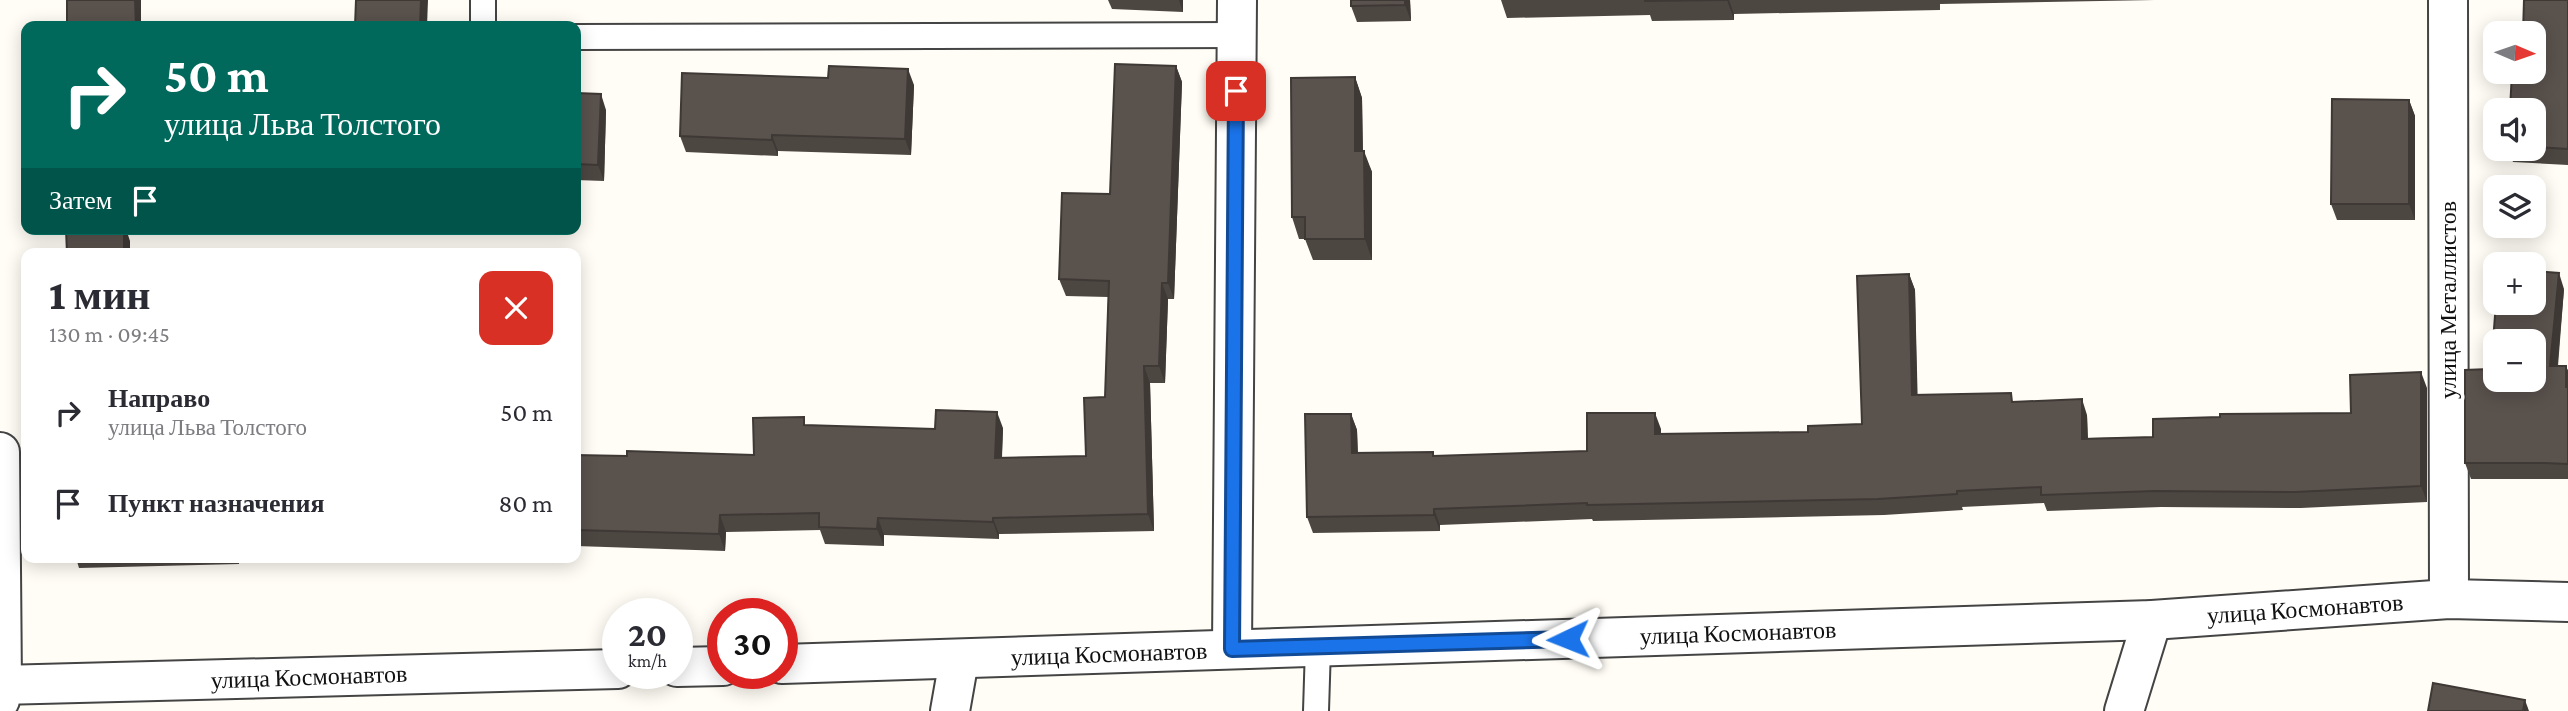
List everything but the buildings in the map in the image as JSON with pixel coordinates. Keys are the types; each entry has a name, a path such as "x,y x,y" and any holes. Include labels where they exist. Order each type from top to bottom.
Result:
{"street":[{"name":"улица Металлистов","path":"2448,0 2449,599"},
{"path":"1232,649 1237,18"},
{"path":"0,452 1,690"},
{"name":"улица Космонавтов","path":"798,664 2151,620 2449,599 2568,601"},
{"path":"2124,711 2151,620"},
{"path":"950,711 959,660"},
{"name":"улица Космонавтов","path":"1,690 602,670"}],"lane":[{"path":"483,0 483,21"},
{"path":"581,37 1237,18"},
{"path":"1316,711 1318,647"}],"route":[{"path":"1236,91 1232,649 1568,639"}]}
